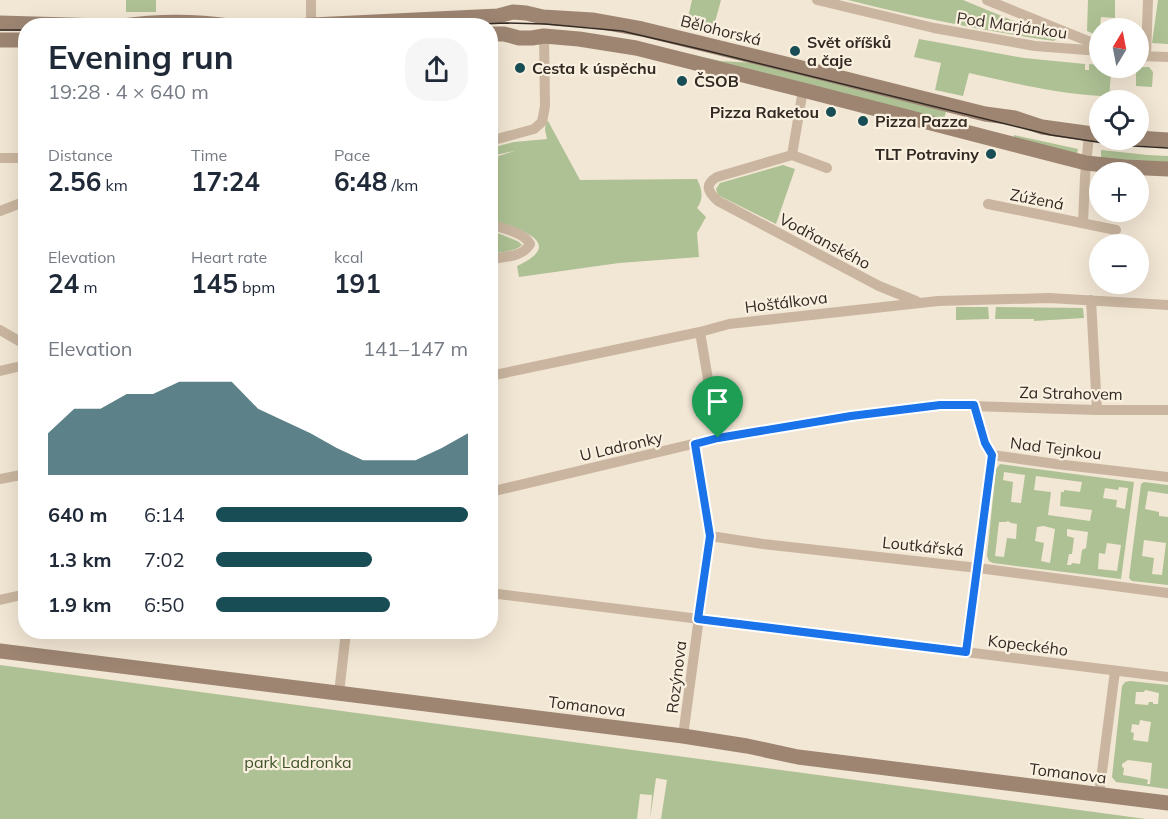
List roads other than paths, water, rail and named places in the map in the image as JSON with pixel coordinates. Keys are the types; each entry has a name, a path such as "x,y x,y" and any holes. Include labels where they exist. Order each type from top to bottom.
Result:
{"street":[{"path":"311,0 311,18"},
{"name":"Pod Marjánkou","path":"816,0 934,28 1035,46 1089,50"},
{"path":"987,0 1089,41"},
{"path":"1146,18 1148,0"},
{"name":"Bělohorská","path":"456,18 498,16 513,12 609,23 654,32 984,114 1007,116 1042,127 1089,134"},
{"path":"0,23 18,24"},
{"path":"1064,48 1066,32"},
{"path":"498,33 528,38 544,36 579,39 636,48 1086,163 1168,168"},
{"path":"498,139 534,129 542,122 545,106 544,36"},
{"path":"0,40 18,40"},
{"path":"1149,56 1168,57"},
{"path":"803,90 792,155 826,168"},
{"path":"1149,139 1168,140"},
{"path":"1083,222 1086,163 1090,150"},
{"name":"Vodňanského","path":"792,155 717,177 710,183 710,194 718,201 879,286 920,302"},
{"path":"0,158 18,158"},
{"path":"0,211 18,204"},
{"name":"Zúžená","path":"988,204 1116,230"},
{"path":"498,227 527,238 530,244 522,253 498,258"},
{"name":"Hošťálkova","path":"498,374 729,324 920,302 1019,298 1168,305"},
{"path":"1091,300 1097,410"},
{"path":"0,330 18,340"},
{"path":"700,332 718,438"},
{"path":"0,371 18,367"},
{"name":"U Ladronky","path":"498,490 718,438 851,416 940,405 974,405"},
{"name":"Za Strahovem","path":"974,405 1097,410 1168,410"},
{"name":"Nad Tejnkou","path":"974,405 985,443 992,455 1168,477"},
{"name":"Rozýnova","path":"683,736 710,536 695,444"},
{"path":"966,652 992,455"},
{"path":"0,479 18,476"},
{"name":"Loutkářská","path":"710,536 1168,593"},
{"name":"Kopeckého","path":"498,594 1168,677"},
{"path":"0,600 18,596"},
{"path":"339,693 345,639"},
{"name":"Tomanova","path":"0,651 683,736 798,757 1168,803"},
{"path":"1099,795 1115,670"}],"tram line":[{"path":"498,23 545,24 622,31 1051,135 1117,145 1168,148"},
{"path":"0,30 18,30"}],"place":[{"name":"Svět oříšků a čaje","path":"795,51"},
{"name":"Cesta k úspěchu","path":"520,68"},
{"name":"ČSOB","path":"682,81"},
{"name":"Pizza Raketou","path":"831,112"},
{"name":"Pizza Pazza","path":"863,121"},
{"name":"TLT Potraviny","path":"991,154"}],"park label":[{"name":"park Ladronka","path":"298,762"}]}
